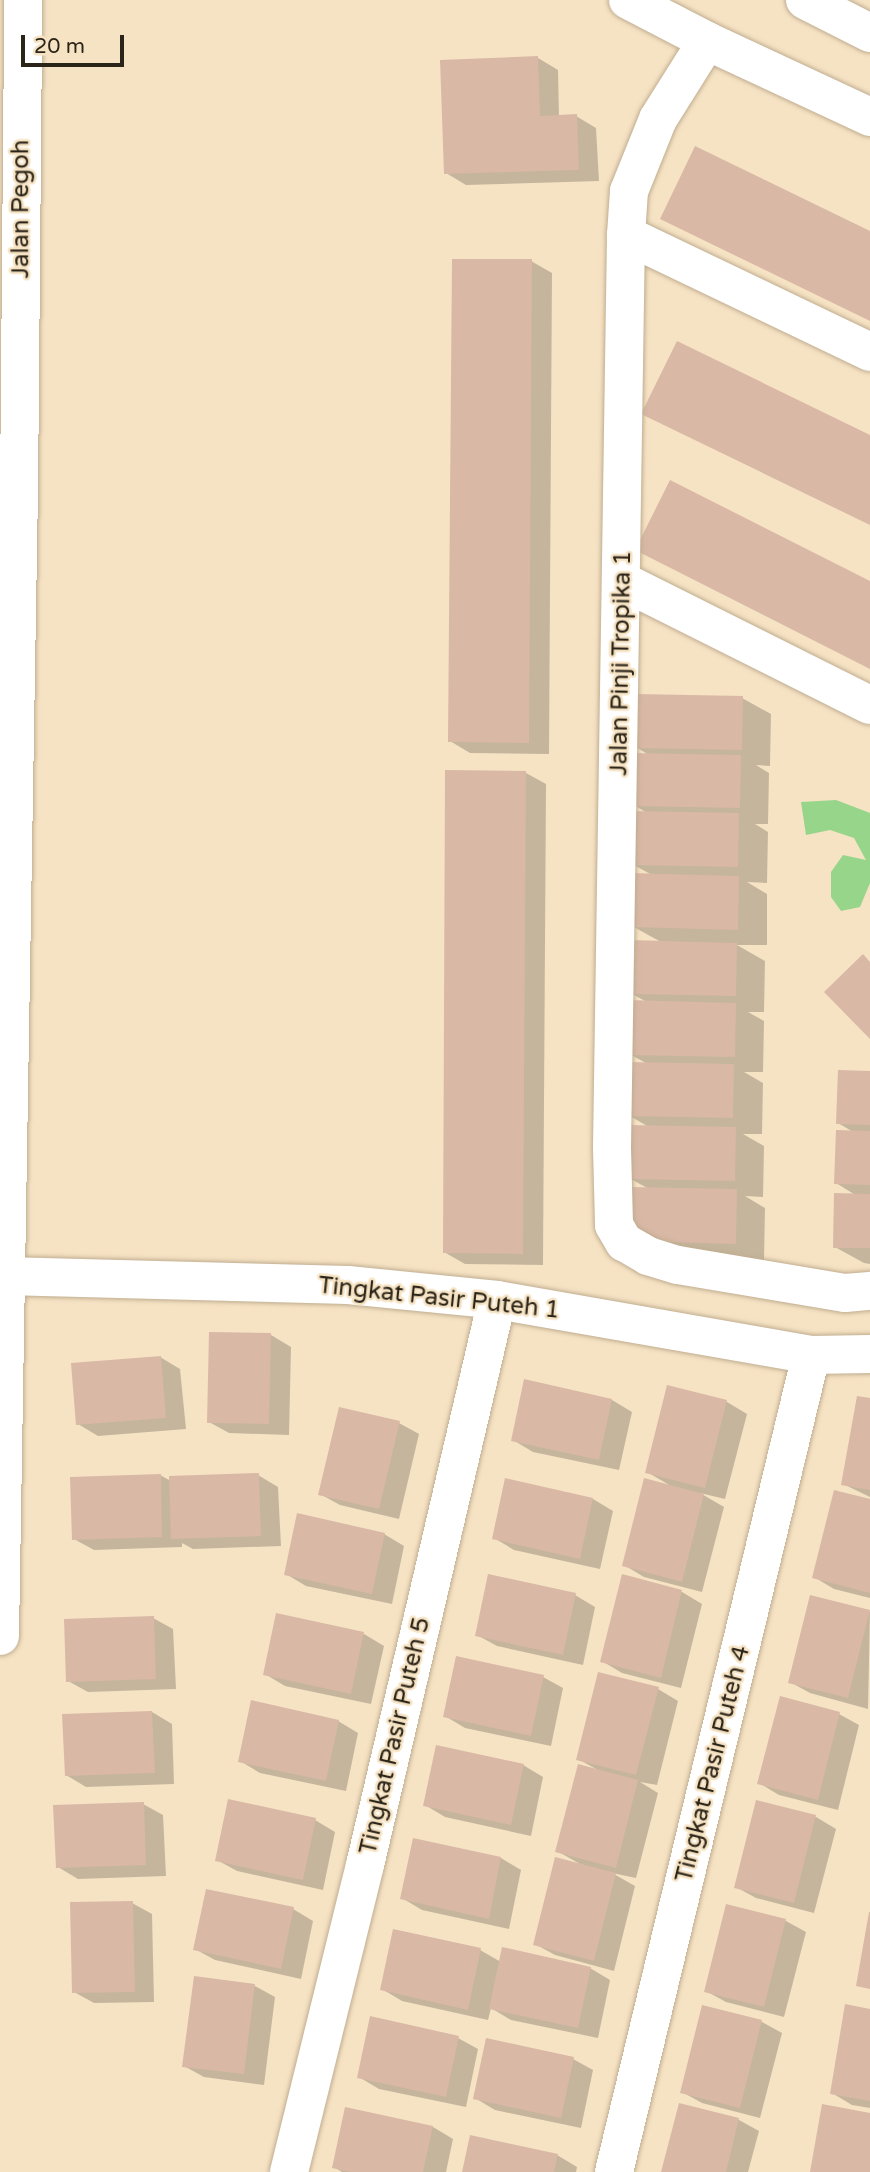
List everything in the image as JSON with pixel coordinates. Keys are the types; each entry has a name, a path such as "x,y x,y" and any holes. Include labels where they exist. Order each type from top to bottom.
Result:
{"street":[{"name":"Jalan Pegoh","path":"0,1636 5,1276 9,493 23,0"},
{"path":"628,0 707,41 870,117"},
{"path":"805,0 870,33"},
{"name":"Jalan Pinji Tropika 1","path":"707,41 658,119 629,191 626,235 612,1148 614,1225 625,1242 648,1256 678,1265 845,1293 870,1291"},
{"path":"626,235 870,352"},
{"path":"622,581 870,705"},
{"name":"Tingkat Pasir Puteh 1","path":"5,1276 348,1285 497,1300 811,1355 870,1354"},
{"name":"Tingkat Pasir Puteh 5","path":"289,2172 362,1878 497,1300"},
{"name":"Tingkat Pasir Puteh 4","path":"614,2172 811,1355"}],"shaded area":[{"path":"836,800 870,813 870,883 860,907 841,911 831,897 831,872 843,855 866,860 854,838 830,830 806,835 801,802"}],"building":[{"path":"538,56 540,116 577,114 579,170 444,174 440,60"},
{"path":"695,146 870,231 870,321 660,219"},
{"path":"452,259 532,259 529,743 448,742"},
{"path":"677,341 870,435 870,525 641,414"},
{"path":"670,480 870,581 870,669 635,550"},
{"path":"635,694 743,696 742,750 634,748"},
{"path":"633,753 741,755 740,808 632,806"},
{"path":"445,770 526,771 523,1254 443,1253"},
{"path":"631,811 739,813 738,867 631,865"},
{"path":"631,873 739,876 738,930 630,927"},
{"path":"629,940 737,943 736,996 628,994"},
{"path":"863,954 870,962 870,1039 824,992"},
{"path":"628,1000 736,1003 735,1057 627,1055"},
{"path":"627,1062 734,1064 733,1118 626,1116"},
{"path":"838,1070 870,1071 870,1125 836,1124"},
{"path":"628,1125 736,1127 735,1181 627,1179"},
{"path":"836,1130 870,1131 870,1185 834,1184"},
{"path":"629,1187 737,1189 736,1244 628,1241"},
{"path":"834,1193 870,1194 870,1248 833,1248"},
{"path":"209,1332 271,1333 269,1424 207,1423"},
{"path":"161,1356 166,1418 76,1425 71,1363"},
{"path":"524,1379 612,1399 599,1460 511,1441"},
{"path":"667,1385 727,1400 705,1488 645,1473"},
{"path":"857,1396 870,1398 870,1490 841,1485"},
{"path":"339,1407 400,1421 379,1509 318,1495"},
{"path":"259,1473 261,1536 171,1539 169,1476"},
{"path":"161,1474 162,1537 72,1540 70,1477"},
{"path":"505,1478 593,1498 580,1559 492,1539"},
{"path":"644,1478 704,1494 682,1582 622,1566"},
{"path":"834,1490 870,1499 870,1593 812,1578"},
{"path":"297,1513 385,1533 372,1594 284,1575"},
{"path":"488,1574 576,1593 563,1655 475,1636"},
{"path":"622,1574 682,1590 661,1678 600,1662"},
{"path":"810,1595 870,1610 848,1698 788,1683"},
{"path":"276,1613 364,1632 351,1694 263,1675"},
{"path":"154,1616 156,1679 66,1682 64,1619"},
{"path":"456,1656 544,1675 531,1736 443,1717"},
{"path":"598,1672 659,1687 636,1775 576,1760"},
{"path":"780,1696 840,1712 818,1800 757,1784"},
{"path":"251,1700 339,1720 326,1781 238,1762"},
{"path":"152,1711 155,1773 65,1776 62,1714"},
{"path":"436,1745 524,1764 511,1825 423,1806"},
{"path":"578,1764 638,1780 616,1868 555,1852"},
{"path":"228,1799 316,1818 303,1880 215,1861"},
{"path":"756,1800 816,1815 794,1903 734,1888"},
{"path":"144,1802 146,1865 56,1868 53,1805"},
{"path":"413,1838 501,1857 489,1919 400,1899"},
{"path":"555,1857 616,1873 594,1961 533,1945"},
{"path":"206,1889 294,1907 281,1969 193,1950"},
{"path":"133,1901 135,1992 72,1993 70,1902"},
{"path":"726,1904 786,1919 764,2007 704,1992"},
{"path":"870,1912 870,1989 856,1986"},
{"path":"393,1929 481,1948 468,2010 380,1990"},
{"path":"502,1947 591,1967 578,2028 489,2009"},
{"path":"194,1976 255,1984 244,2074 182,2067"},
{"path":"845,2004 870,2009 870,2101 830,2094"},
{"path":"702,2005 762,2020 740,2108 680,2093"},
{"path":"370,2016 459,2036 446,2097 357,2078"},
{"path":"486,2038 574,2057 561,2118 473,2099"},
{"path":"679,2103 739,2118 726,2172 661,2172"},
{"path":"822,2104 870,2113 870,2172 810,2172"},
{"path":"345,2107 433,2126 423,2172 350,2172 332,2168"},
{"path":"470,2135 558,2154 554,2172 462,2172"}]}
